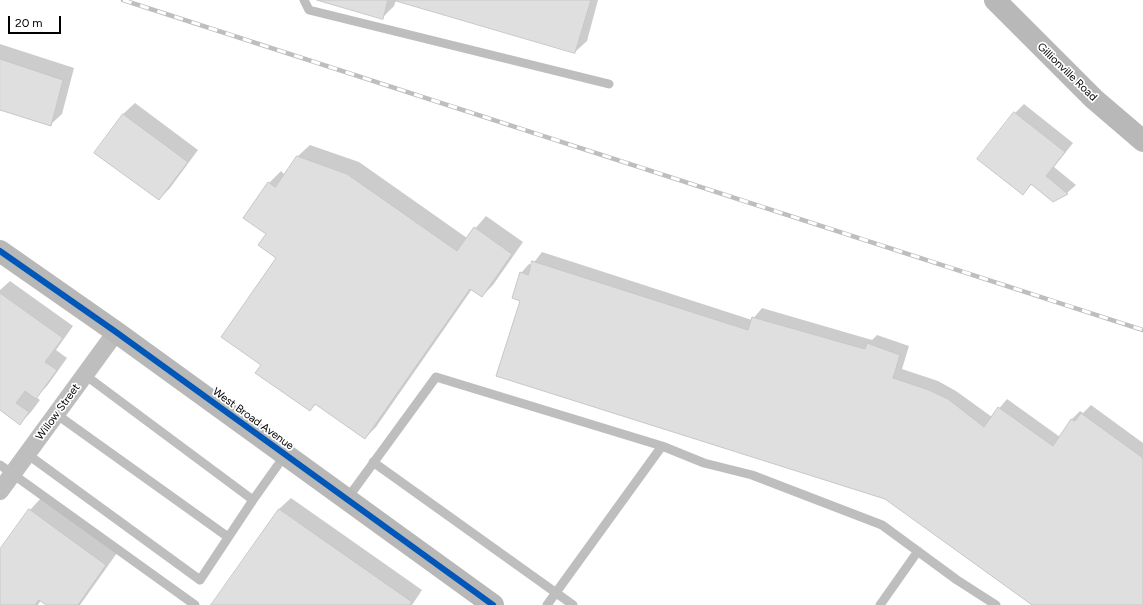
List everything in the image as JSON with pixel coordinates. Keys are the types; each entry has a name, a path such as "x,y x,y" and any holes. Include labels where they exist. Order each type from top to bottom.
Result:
{"street":[{"name":"Gillionville Road","path":"995,0 1094,99 1143,141"},
{"name":"West Broad Avenue","path":"0,251 116,332 493,605"},
{"name":"Willow Street","path":"0,491 6,470 27,454 116,332"}],"lane":[{"path":"304,0 309,10 609,84"},
{"path":"85,375 253,500"},
{"path":"347,499 436,377 662,446 704,463 752,475 882,525 996,605"},
{"path":"56,414 228,536"},
{"path":"547,605 662,446"},
{"path":"27,454 200,580 228,536 285,454"},
{"path":"373,462 573,605"},
{"path":"6,470 195,605"},
{"path":"880,605 918,551"}],"building":[{"path":"317,0 388,0 383,19"},
{"path":"393,0 591,0 575,53"},
{"path":"0,59 63,80 51,126 0,110"},
{"path":"1014,112 1065,152 1046,176 1068,194 1053,202 1031,184 1023,195 977,159"},
{"path":"123,114 188,162 159,200 94,153"},
{"path":"297,156 347,174 457,251 474,227 512,254 482,297 470,289 365,439 315,404 310,411 255,373 261,365 221,337 276,258 258,245 266,234 243,218 268,182 275,187"},
{"path":"532,261 748,330 752,317 865,349 867,343 900,355 893,378 929,390 948,399 984,427 998,407 1053,446 1071,419 1075,421 1081,413 1143,458 1143,605 1032,605 885,499 496,376 520,301 512,298 520,272 528,275"},
{"path":"0,293 63,338 45,362 57,370 36,399 25,391 16,403 29,412 20,425 0,410"},
{"path":"29,509 106,565 78,605 46,605 39,600 35,605 0,605 0,549"},
{"path":"279,509 412,602 410,605 211,605"}],"railway":[{"path":"123,0 1143,330"}],"cycle path":[{"path":"0,251 116,332 493,605"}]}
